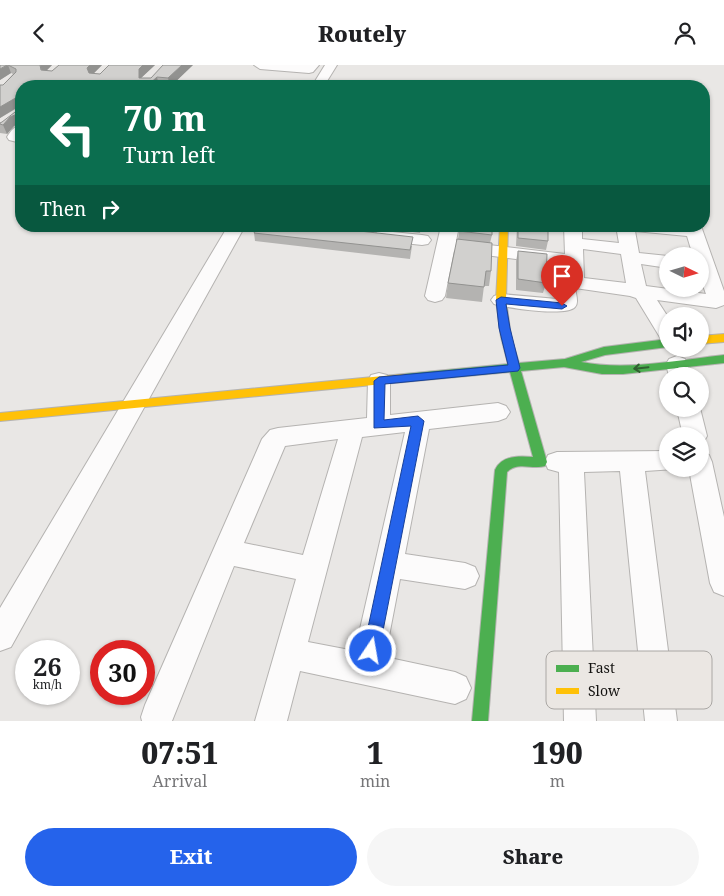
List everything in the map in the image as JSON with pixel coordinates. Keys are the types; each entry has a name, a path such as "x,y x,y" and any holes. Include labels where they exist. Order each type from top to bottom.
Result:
{"street":[{"path":"260,65 309,69 313,65"},
{"path":"322,80 331,65"},
{"path":"0,636 234,232"},
{"path":"435,296 449,232"},
{"path":"504,232 501,300 504,328 541,463"},
{"path":"501,300 562,306 566,304 560,232"},
{"path":"626,232 640,292 659,320"},
{"path":"694,232 698,247"},
{"path":"366,234 422,240"},
{"path":"659,260 573,235 575,278 578,283 659,294"},
{"path":"446,245 563,259"},
{"path":"678,297 716,302 717,299 709,280"},
{"path":"709,339 724,338"},
{"path":"0,417 134,406 564,363 592,352 612,348 659,344"},
{"path":"691,367 724,359"},
{"path":"564,363 602,370 659,370"},
{"path":"271,721 313,570 365,426 379,381"},
{"path":"157,717 271,446 278,437 498,412"},
{"path":"367,669 418,421"},
{"path":"480,721 501,470 504,465 514,461 541,463 659,461"},
{"path":"631,461 653,651"},
{"path":"571,462 578,651"},
{"path":"703,477 724,583"},
{"path":"226,552 313,570"},
{"path":"389,564 465,576"},
{"path":"290,654 455,688"}],"building":[{"path":"8,65 40,65 41,70 52,71 59,65 90,65 87,68 89,73 100,74 109,65 143,65 139,69 139,78 151,78 163,65 182,65 168,78 157,77 154,80 15,80 15,98 0,107 0,85 3,85 16,72 16,69"},
{"path":"15,112 15,115 10,117 3,125 0,124"},
{"path":"368,232 413,237 410,250 254,233"},
{"path":"467,232 492,232 492,235"},
{"path":"518,232 548,232 548,241 518,238"},
{"path":"457,239 492,243 491,271 486,271 484,287 448,283"},
{"path":"518,251 547,254 546,283 518,279"}],"traffic: fast":[{"path":"480,721 501,470 509,463 541,462 506,337"},
{"path":"566,363 604,351 659,344"},
{"path":"404,378 564,363 602,370 623,370 724,359"}],"traffic: slow":[{"path":"504,232 501,300 506,337"},
{"path":"709,339 724,338"},
{"path":"0,417 404,378"}],"route":[{"path":"371,651 418,421 378,425 379,381 514,368 504,328 501,300 562,306"}]}
